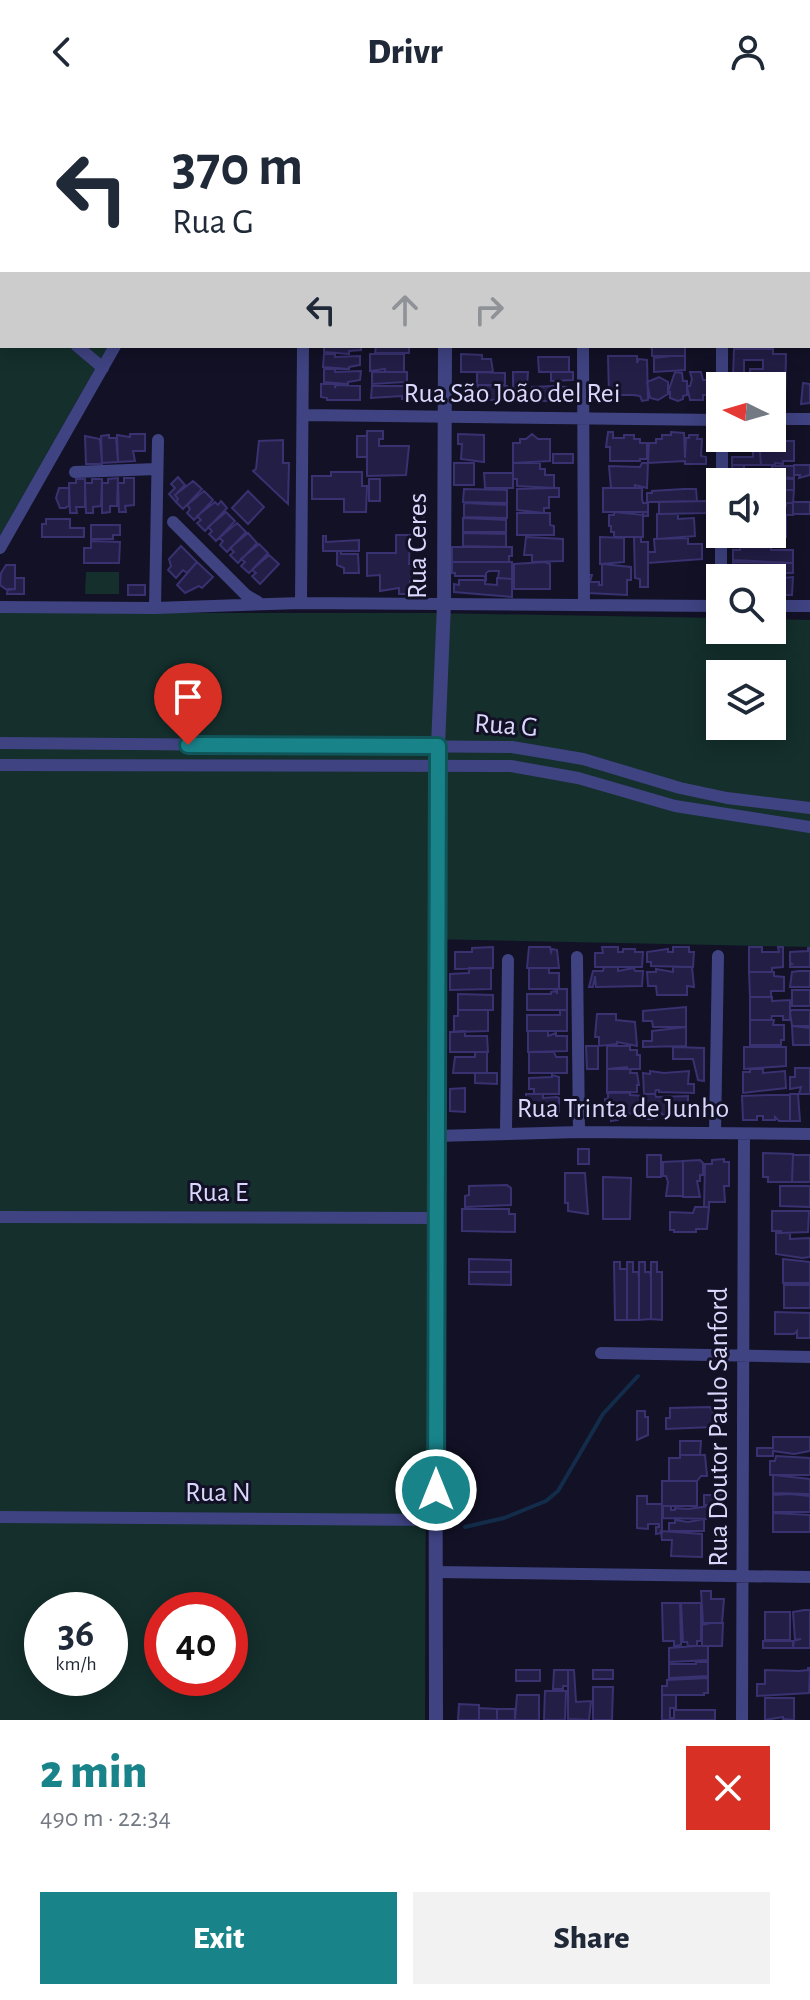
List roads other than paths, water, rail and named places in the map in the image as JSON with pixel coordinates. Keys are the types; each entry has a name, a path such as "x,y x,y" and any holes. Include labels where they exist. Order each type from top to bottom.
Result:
{"street":[{"path":"79,348 103,368"},
{"path":"0,548 114,348"},
{"path":"301,603 303,348"},
{"name":"Rua Ceres","path":"436,1720 435,1136 445,348"},
{"path":"583,348 584,605"},
{"path":"722,348 722,372"},
{"name":"Rua São João del Rei","path":"303,415 706,420"},
{"path":"786,419 810,419"},
{"path":"155,608 158,440"},
{"path":"75,472 157,469"},
{"path":"173,522 246,595 258,603"},
{"path":"0,607 155,608 258,603 706,606"},
{"path":"786,606 810,606"},
{"name":"Rua G","path":"0,743 512,747 583,759 680,788 727,798 810,808"},
{"name":"Rua G","path":"0,765 511,766 578,778 675,806 810,827"},
{"path":"715,1133 718,956"},
{"path":"577,957 579,1132"},
{"path":"506,1132 508,960"},
{"name":"Rua Trinta de Junho","path":"435,1136 506,1132 810,1134"},
{"name":"Rua Doutor Paulo Sanford","path":"742,1720 744,1134"},
{"name":"Rua E","path":"0,1217 436,1218"},
{"path":"601,1353 810,1357"},
{"name":"Rua N","path":"0,1517 436,1520"},
{"path":"435,1572 810,1577"}],"waterway":[{"path":"465,1527 504,1518 546,1501 558,1491 603,1414 638,1376"}]}
